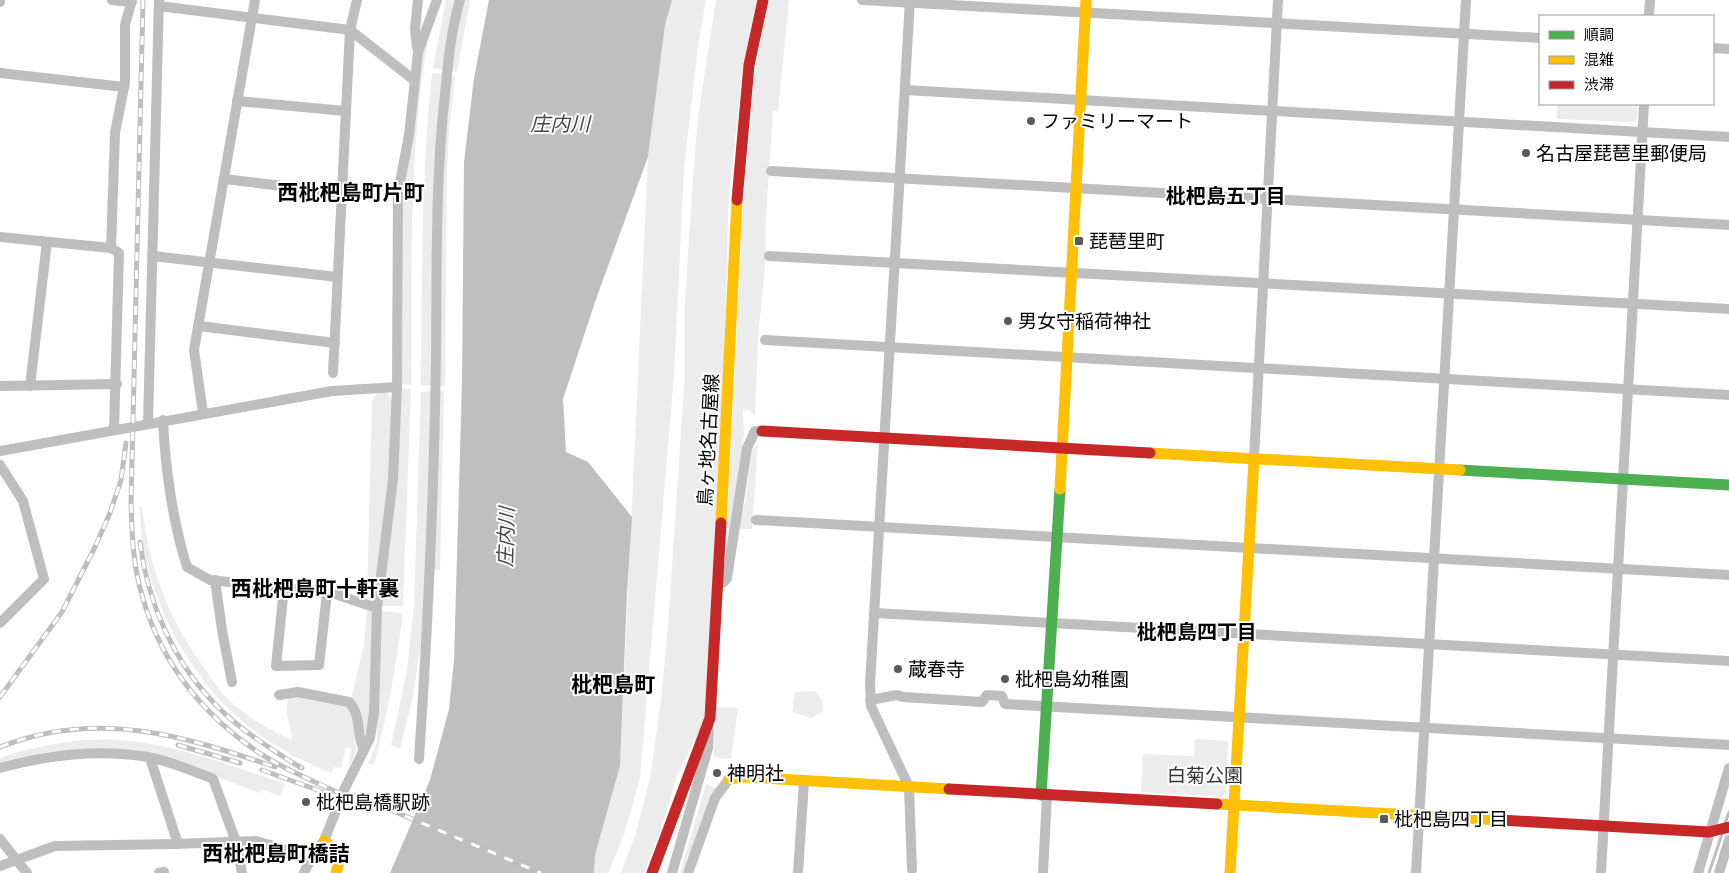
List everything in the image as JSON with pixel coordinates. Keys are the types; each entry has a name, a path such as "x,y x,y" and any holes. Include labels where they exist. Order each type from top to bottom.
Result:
{"street":[{"path":"112,0 132,1 125,25 124,87 115,133 112,248"},
{"path":"203,413 194,350 255,0"},
{"path":"333,373 350,30 357,0"},
{"path":"418,0 415,29 418,52"},
{"path":"304,873 313,854 324,841 345,788 370,738 374,713 377,608 393,479 397,387 398,193 409,136 418,52 436,0"},
{"path":"419,759 431,552 438,169 447,73 456,13 460,0"},
{"name":"鳥ヶ地名古屋線","path":"652,873 710,718 736,212 749,66 763,0"},
{"path":"862,0 910,1 1539,38"},
{"path":"1043,873 1047,707 1086,0"},
{"path":"1230,873 1278,0"},
{"path":"1416,873 1466,0"},
{"path":"1649,15 1650,0"},
{"path":"901,873 912,872 909,786 871,706 870,700 910,1"},
{"path":"148,423 159,3 251,18 350,30 414,80"},
{"path":"1714,48 1729,48"},
{"path":"0,72 124,87"},
{"path":"904,90 1729,137"},
{"path":"237,101 345,111"},
{"path":"1601,873 1644,105"},
{"path":"771,171 1729,225"},
{"path":"224,180 341,193"},
{"path":"0,237 112,248 119,253 117,384 114,430"},
{"path":"30,386 48,242"},
{"path":"152,256 337,277"},
{"path":"768,256 1729,309"},
{"path":"199,326 335,342"},
{"path":"766,340 1729,395"},
{"path":"0,386 117,384"},
{"path":"0,451 163,420 332,391 397,387"},
{"path":"163,420 164,442 178,539 187,567 210,580 327,593 377,608"},
{"path":"718,583 724,582 727,578 746,448 755,431 1729,485"},
{"path":"0,465 23,502 44,579 0,623"},
{"path":"756,520 1729,574"},
{"path":"215,580 232,682"},
{"path":"284,588 276,666 318,665 327,593"},
{"path":"874,613 1729,661"},
{"path":"279,696 298,692 349,702 357,714 360,742 364,750"},
{"path":"870,700 897,695 903,697 982,702 987,695 995,695 1002,696 1005,704 1047,707 1729,745"},
{"path":"672,873 708,748 710,718"},
{"path":"0,768 21,762 64,755 117,753 150,758 187,768 214,779 236,842 242,873"},
{"path":"150,758 178,844"},
{"path":"1698,873 1729,768"},
{"path":"688,873 715,798 729,779 744,778 1604,826 1710,831 1729,828"},
{"path":"798,873 804,782"},
{"path":"0,839 27,873"},
{"path":"1719,873 1729,840"},
{"path":"0,866 54,846 256,841 281,848 309,862"},
{"path":"324,841 334,848 339,855 340,861 336,873"}],"green space":[{"path":"446,0 457,0 444,70 433,68"},
{"path":"463,0 470,0 457,72 451,71"},
{"path":"672,0 706,0 698,46 684,169 674,375 640,778 624,835 608,873 594,873 595,855 620,766 648,157 665,25"},
{"path":"716,0 757,0 742,72 728,211 724,373 705,721 677,775 660,832 644,873 621,873 635,836 650,779 661,700 668,626 685,374 685,301 694,164 698,117"},
{"path":"769,0 789,0 778,111 773,111 765,231 766,255 758,339 755,416 749,410 743,411 744,433 725,565 743,211 755,72"},
{"path":"430,28 418,116 415,161 411,385 402,384 403,191 422,56"},
{"path":"432,73 444,74 432,385 421,385 424,190"},
{"path":"450,76 455,77 447,169 445,386 439,387 441,167"},
{"path":"1557,105 1638,105 1637,119 1633,122 1557,119"},
{"path":"402,389 411,389 403,606 382,606 397,480"},
{"path":"432,391 425,617 413,696 400,748 391,745 407,671 414,606 421,392"},
{"path":"438,391 444,391 440,570 434,570"},
{"path":"387,392 392,400 389,479 374,592 367,600 372,402 377,393"},
{"path":"758,444 752,529 738,529 745,504 752,450"},
{"path":"139,507 142,507 145,530 155,572 170,611 180,630 219,689 235,706 250,717 292,740 287,715 288,699 297,695 348,704 358,732 354,742 357,749 348,770 351,748 346,747 341,768 334,767 331,773 310,764 290,754 252,729 232,712 196,671 181,647 157,597 143,545"},
{"path":"367,609 372,613 373,617 369,714 366,732 364,732 360,714 351,700 364,644"},
{"path":"381,611 403,613 383,727 374,764 368,764 377,742"},
{"path":"816,691 822,700 823,711 812,718 792,712 795,692"},
{"path":"716,707 738,708 731,759 713,757"},
{"name":"白菊公園","path":"1195,739 1228,741 1226,793 1222,797 1141,792 1143,754 1194,756"},
{"path":"83,740 139,742 181,750 285,784 280,796 261,789 259,793 188,766 84,750 47,752 0,763 0,758 20,752"},
{"path":"706,784 717,789 682,873 680,873"}],"water":[{"name":"庄内川","path":"489,0 672,0 665,25 648,157 596,299 563,399 566,452 588,462 632,517 620,766 595,855 594,873 390,873 430,780 449,709 454,660 462,382 464,162 474,78"}],"waterway":[{"path":"1725,823 1729,812"},
{"path":"1709,873 1722,834"}],"railway":[{"path":"143,0 131,504 135,561 139,584 150,621 161,645 189,689 207,709 247,744 269,759 361,804"},
{"path":"0,697 62,612 94,549 110,513 121,480 126,443"},
{"path":"140,542 149,586 156,608 175,651 187,670 201,688 234,722 302,768"},
{"path":"0,747 36,736 71,730 105,728 139,731 172,737 206,745 275,767"},
{"path":"178,745 240,763"},
{"path":"262,770 323,792"},
{"path":"355,795 541,873"}],"traffic: fast":[{"path":"1460,470 1729,485"},
{"path":"1041,795 1060,489"}],"traffic: slow":[{"path":"1060,489 1086,0"},
{"path":"721,523 737,200"},
{"path":"1150,453 1460,470"},
{"path":"1230,873 1254,459"},
{"path":"729,779 744,777 949,789"},
{"path":"1217,804 1500,820"},
{"path":"324,841 337,855 338,868 336,873"}],"traffic: jam":[{"path":"737,200 749,65 763,0"},
{"path":"762,431 1150,453"},
{"path":"652,873 710,718 721,523"},
{"path":"949,789 1217,804"},
{"path":"1500,820 1709,832 1729,827"}],"place":[{"name":"ファミリーマート","path":"1031,121"},
{"name":"名古屋琵琶里郵便局","path":"1526,153"},
{"name":"琵琶里町","path":"1079,241"},
{"name":"男女守稲荷神社","path":"1008,321"},
{"name":"蔵春寺","path":"898,669"},
{"name":"枇杷島幼稚園","path":"1005,679"},
{"name":"神明社","path":"717,773"},
{"name":"枇杷島橋駅跡","path":"306,802"},
{"name":"枇杷島四丁目","path":"1384,819"}],"district":[{"name":"西枇杷島町片町","path":"351,193"},
{"name":"枇杷島五丁目","path":"1226,196"},
{"name":"西枇杷島町十軒裏","path":"315,589"},
{"name":"枇杷島四丁目","path":"1197,632"},
{"name":"枇杷島町","path":"613,685"},
{"name":"西枇杷島町橋詰","path":"276,854"}]}
